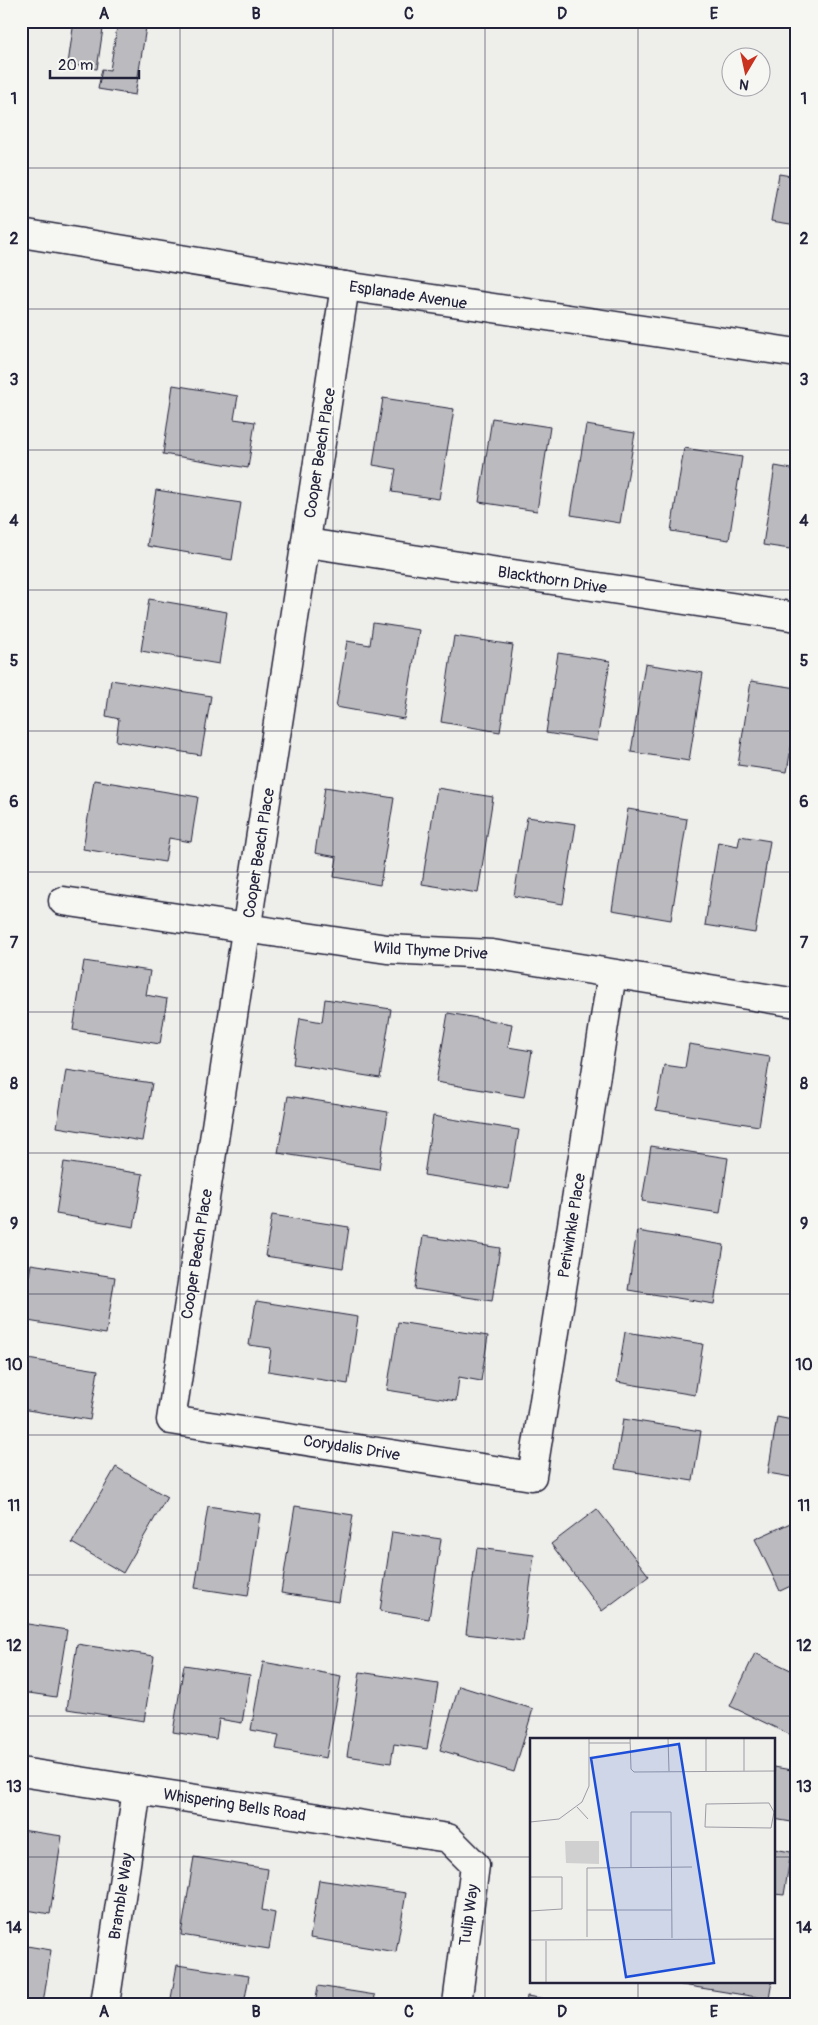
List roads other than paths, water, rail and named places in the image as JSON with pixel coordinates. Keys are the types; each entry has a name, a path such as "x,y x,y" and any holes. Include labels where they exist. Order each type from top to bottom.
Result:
{"street":[{"name":"Esplanade Avenue","path":"21,233 346,286 797,353"},
{"name":"Cooper Beach Place","path":"171,1420 346,286"},
{"name":"Blackthorn Drive","path":"307,543 797,617"},
{"name":"Wild Thyme Drive","path":"63,901 387,949 492,954 797,1003"},
{"name":"Periwinkle Place","path":"532,1476 612,974"},
{"name":"Corydalis Drive","path":"171,1420 532,1476"},
{"name":"Whispering Bells Road","path":"21,1772 448,1838"},
{"name":"Bramble Way","path":"105,2004 137,1790"},
{"name":"Tulip Way","path":"448,1838 475,1865 457,2004"}]}
